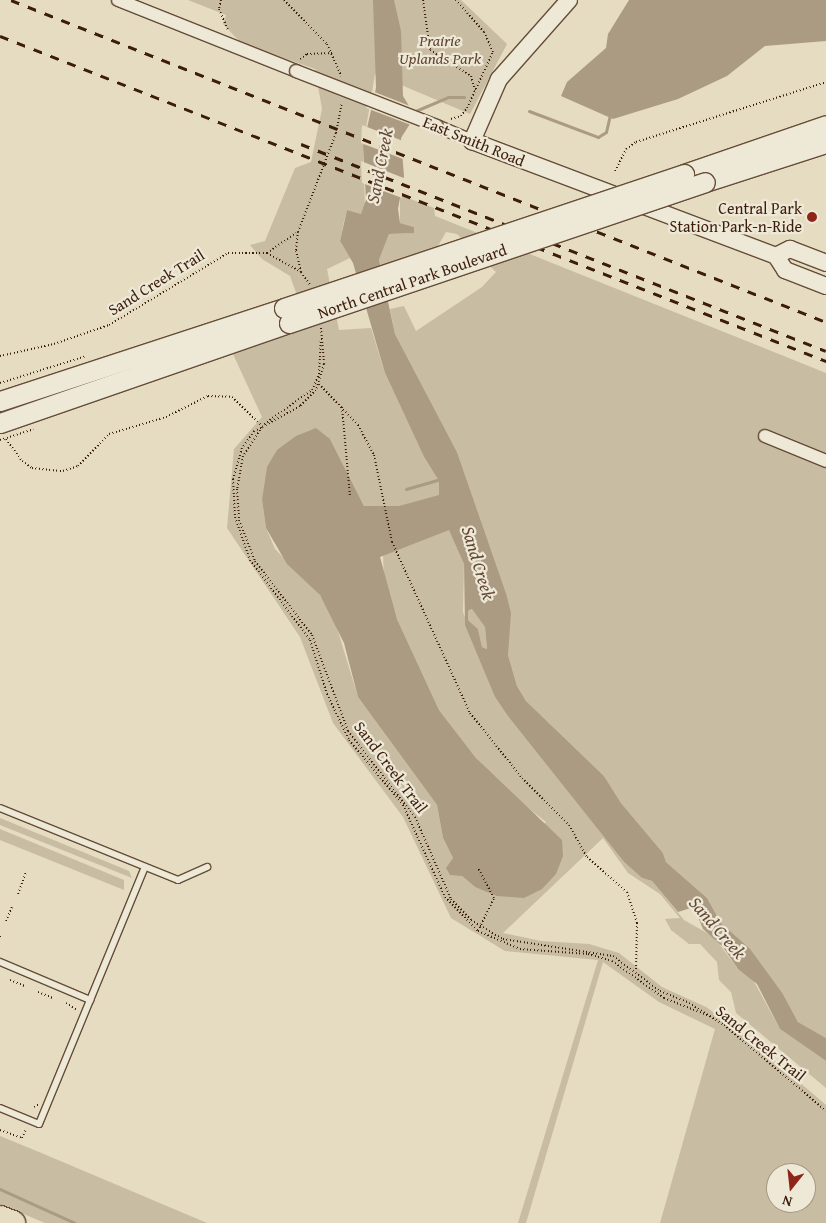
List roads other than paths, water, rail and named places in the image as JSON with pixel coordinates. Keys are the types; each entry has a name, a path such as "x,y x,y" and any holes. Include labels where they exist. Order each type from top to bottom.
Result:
{"highway":[{"path":"0,1218 13,1223"}],"main road":[{"name":"North Central Park Boulevard","path":"0,424 287,316 826,125"},
{"name":"North Central Park Boulevard","path":"0,401 287,316 826,143"}],"street":[{"name":"East Smith Road","path":"118,0 295,67 472,140 776,256 785,270 826,286"},
{"path":"472,140 499,79 569,0"},
{"name":"East Smith Road","path":"776,256 790,249 826,263"},
{"path":"765,436 826,460"}],"lane":[{"path":"0,808 178,880 207,867"},
{"path":"0,1108 39,1124 145,866"},
{"path":"0,962 90,1000"}],"water":[{"name":"Sand Creek","path":"373,0 394,0 401,31 403,96 415,116 401,138 404,176 398,209 400,223 414,227 414,233 389,234 379,260 395,334 457,452 506,593 511,613 508,655 517,686 526,701 604,776 621,803 663,853 666,862 707,898 721,923 750,949 783,994 798,1022 826,1038 826,1061 780,1029 757,984 738,969 723,947 703,929 694,907 678,912 652,881 642,878 624,862 508,716 495,697 465,625 464,564 449,530 380,557 397,619 439,710 476,758 562,840 563,856 556,874 542,889 524,898 497,896 475,887 462,876 450,875 446,868 453,858 443,838 437,805 358,697 344,643 320,595 287,564 266,528 262,500 267,467 277,450 296,436 316,428 330,439 364,506 399,506 439,495 439,481 424,457 385,373 353,263 340,241 347,210 361,214 366,200 363,146 376,88","holes":["472,609 485,627 487,649 482,647 478,629 468,620 468,611"]},
{"path":"629,0 826,0 826,41 765,46 727,76 678,99 613,119 561,96 567,82 606,48 608,34"}],"waterway":[{"path":"413,112 448,97 464,97"},
{"path":"529,111 598,137 606,132 610,115"},
{"path":"406,489 442,479"},
{"path":"0,1189 75,1223"}],"railway":[{"path":"11,0 826,322"},
{"path":"0,36 826,361"},
{"path":"301,144 826,351"}],"place":[{"name":"Central Park Station Park-n-Ride","path":"812,217"}],"park label":[{"name":"Prairie Uplands Park","path":"440,49"}]}
